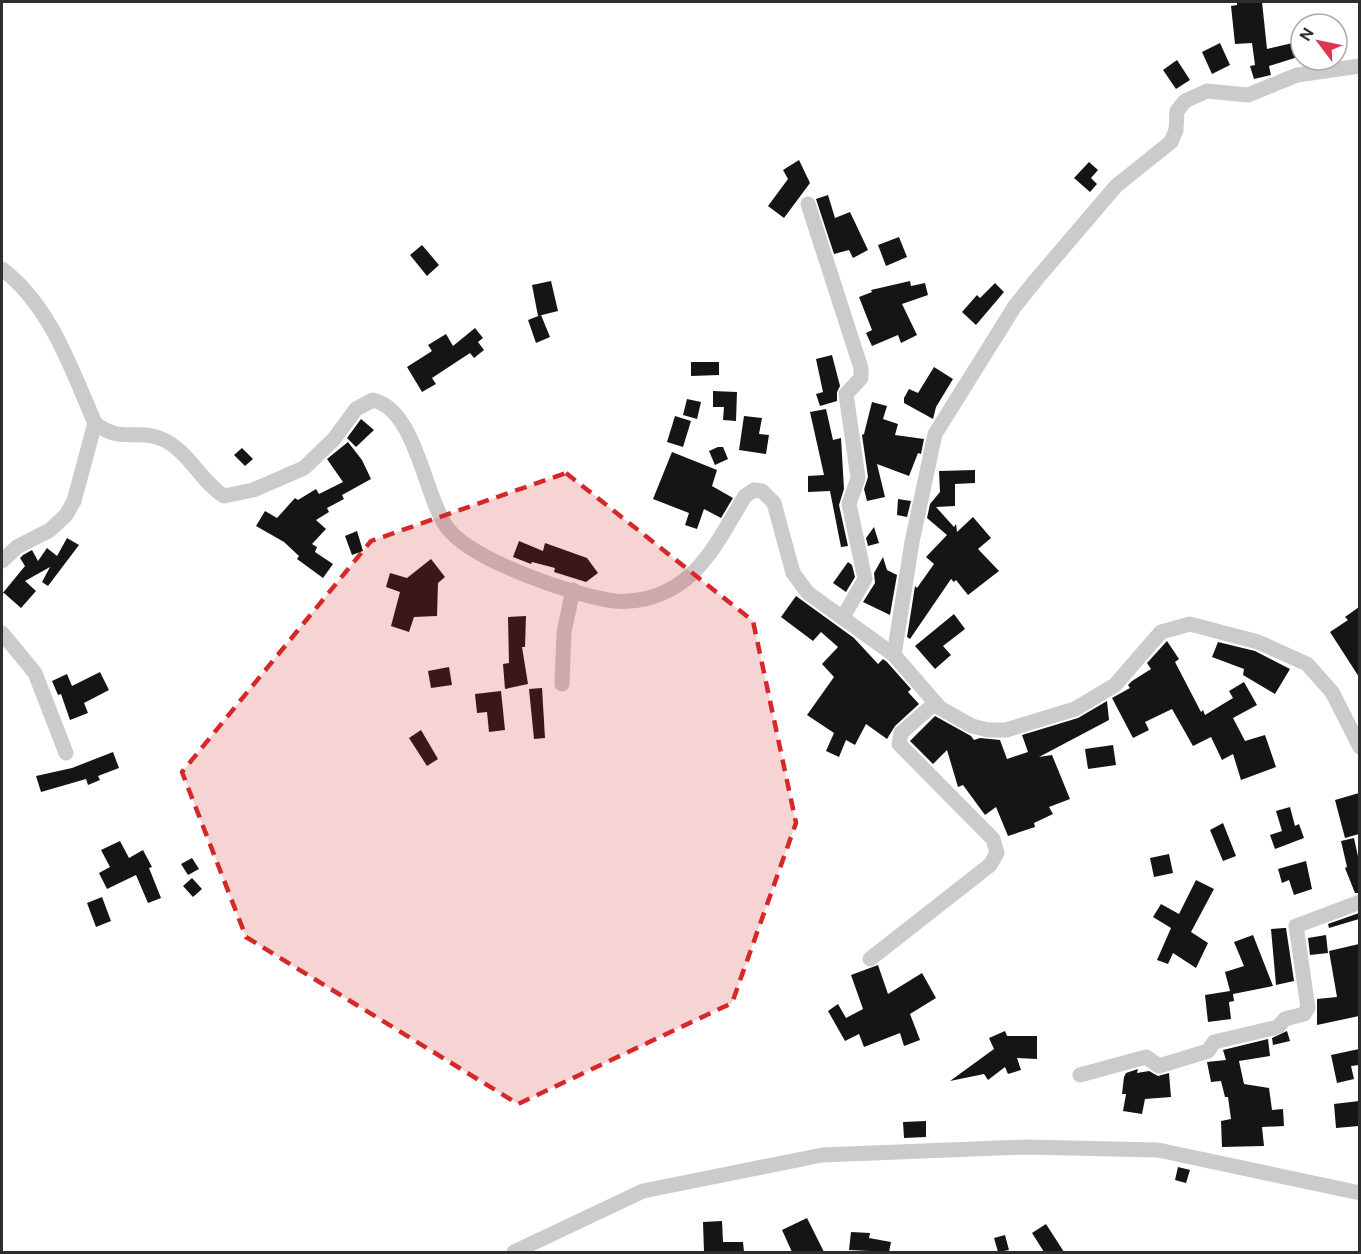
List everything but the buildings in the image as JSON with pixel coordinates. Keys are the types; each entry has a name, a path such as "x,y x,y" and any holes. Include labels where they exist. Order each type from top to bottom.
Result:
{"street":[{"path":"894,655 912,542 934,434 1009,315 1035,280 1116,186 1172,142 1176,130 1177,111 1185,101 1207,91 1248,95 1297,75 1359,66"},
{"path":"808,204 861,368 860,379 846,394 858,475 849,502 865,579 843,617"},
{"path":"2,269 24,290 54,333 95,423 107,433 117,436 152,436 166,441 195,465 218,492 227,497 253,490 304,468 334,439 356,409 368,401 377,401 388,407 406,432 437,508 452,533 488,558 573,590 623,601 655,596 673,588 685,580 700,564 745,496 758,490 766,493 774,503 793,573 798,582 818,601 894,655 935,703 955,717 988,730 1006,730 1075,709 1106,692 1123,678 1161,632 1190,624 1258,642 1307,664 1332,692 1359,747"},
{"path":"2,561 17,547 50,530 66,515 76,494 95,423"},
{"path":"562,684 564,632 573,590"},
{"path":"2,633 35,673 66,753"},
{"path":"870,959 990,865 997,853 993,839 899,744 901,733 935,703"},
{"path":"1080,1075 1146,1057 1163,1066 1208,1051 1214,1042 1278,1027 1285,1019 1305,1014 1308,1004 1296,926 1359,902"},
{"path":"514,1252 642,1191 822,1155 853,1152 1026,1147 1158,1150 1359,1192"}],"highlighted area":[{"path":"566,473 753,621 796,823 732,1003 518,1104 246,937 182,772 371,541"}]}
